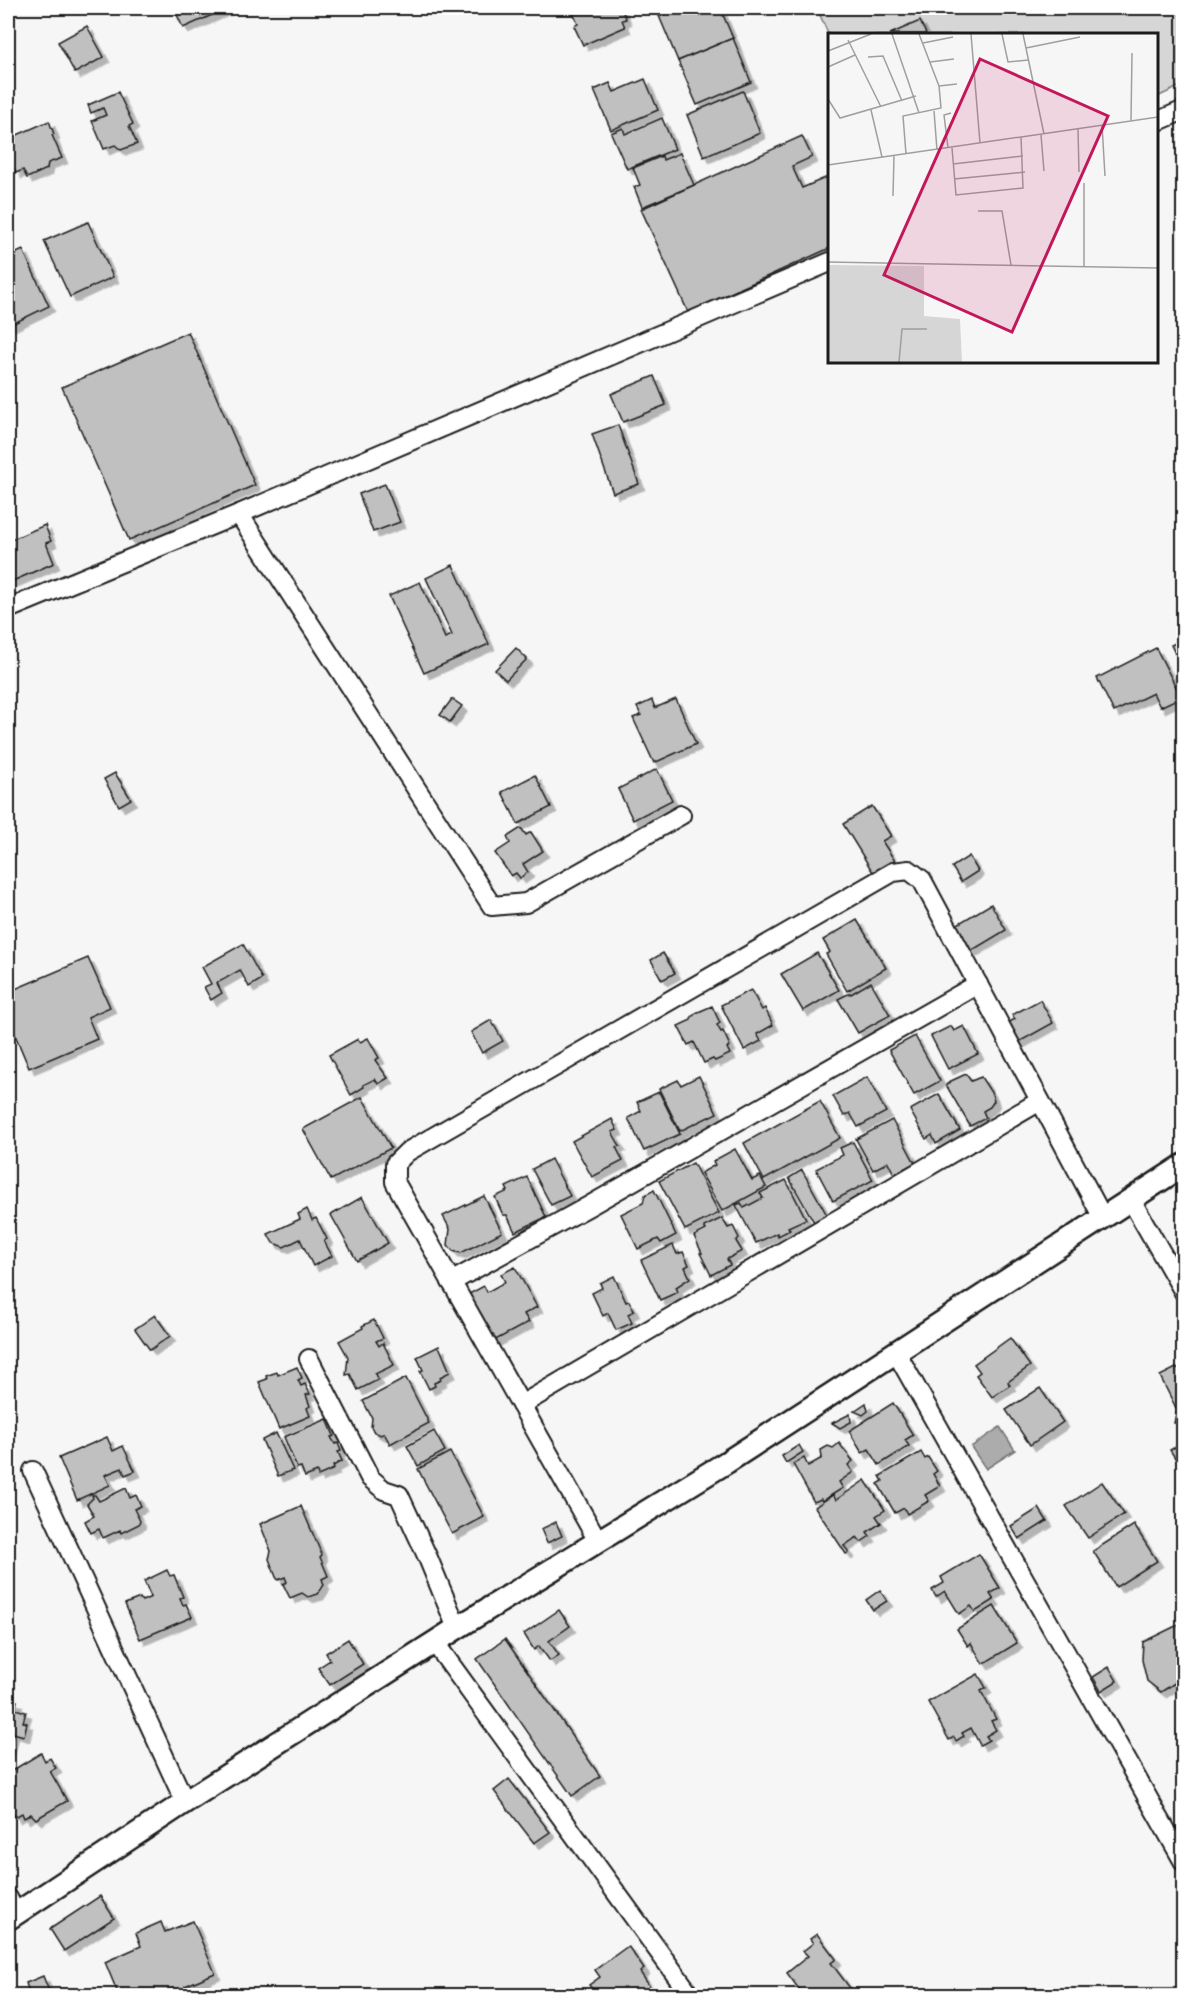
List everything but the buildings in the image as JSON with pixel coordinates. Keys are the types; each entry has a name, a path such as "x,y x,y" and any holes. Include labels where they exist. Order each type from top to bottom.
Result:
{"street":[{"path":"1158,121 1184,110"},
{"path":"8,609 239,514 828,263"},
{"path":"239,514 492,906 526,903 681,815"},
{"path":"598,1542 395,1182 395,1164 407,1152 893,872 909,870 922,880 1103,1218"},
{"path":"451,1282 978,984"},
{"path":"521,1405 1040,1101"},
{"path":"10,1910 185,1802 457,1628 728,1462 1184,1165"},
{"path":"1131,1200 1184,1292"},
{"path":"896,1352 1184,1862"},
{"path":"309,1359 370,1478 384,1490 399,1495 457,1628"},
{"path":"33,1471 185,1802"},
{"path":"435,1643 691,1995"}],"shaded area":[{"path":"817,8 1183,8 1183,85 1158,97 1158,33 828,34"},
{"path":"1000,1427 1015,1450 986,1469 971,1447"}]}
